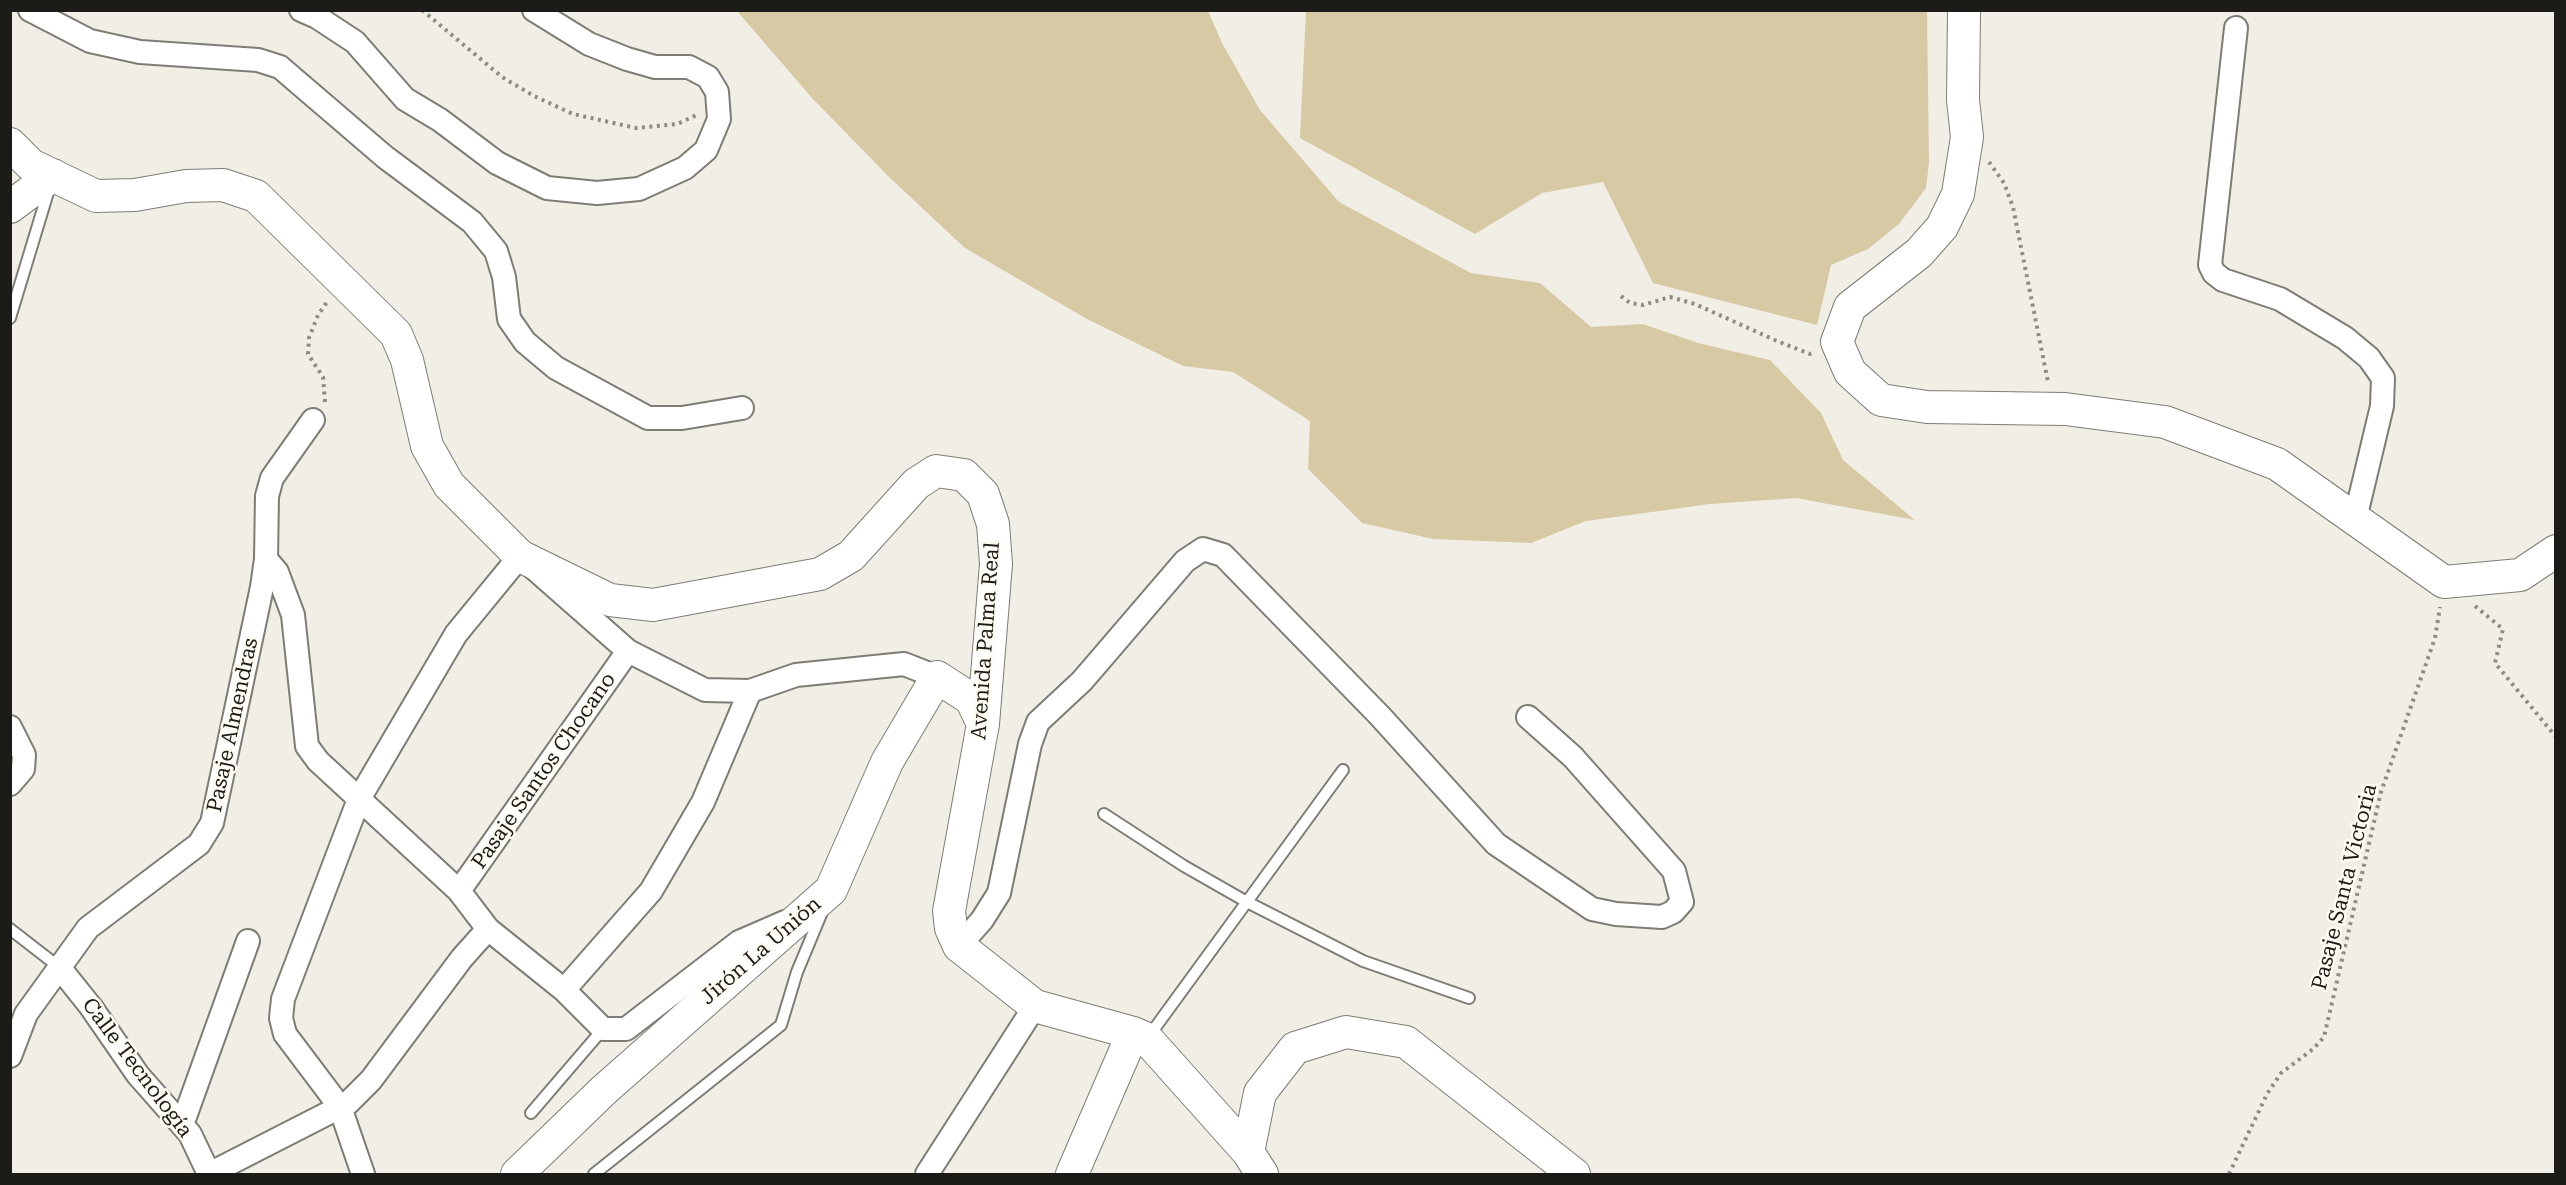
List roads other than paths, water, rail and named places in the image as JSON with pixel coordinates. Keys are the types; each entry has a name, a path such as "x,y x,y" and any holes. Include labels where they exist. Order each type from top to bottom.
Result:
{"main road":[{"path":"1964,10 1963,100 1967,136 1958,194 1941,227 1919,253 1850,307 1837,342 1850,372 1881,400 1926,407 2054,409 2165,422 2277,464 2444,582 2520,575 2556,550"},
{"name":"Avenida Palma Real","path":"10,144 32,165 96,196 135,195 186,186 223,185 256,196 396,334 407,360 427,446 449,485 519,556 610,600 653,606 820,574 850,556 916,484 936,471 964,475 983,494 993,524 996,564 983,724 949,911 951,928 960,946"},
{"path":"10,207 53,175"},
{"path":"937,677 971,699 983,724"},
{"name":"Jirón La Unión","path":"517,1174 604,1090 831,890 887,762 937,677"},
{"path":"960,946 1035,1006 1140,1036 1255,1163"},
{"path":"1255,1163 1260,1093 1295,1048 1346,1032 1406,1042 1574,1174"},
{"path":"1072,1174 1140,1036"}],"street":[{"path":"30,10 90,41 140,52 258,60 280,67 386,157 472,222 496,251 504,277 509,319 525,342 556,368 648,418 682,418 742,408"},
{"path":"301,10 317,17 355,42 405,99 440,120 498,163 547,188 597,193 639,189 685,168 706,150 719,119 717,92 708,77 689,67 655,67 627,59 589,44 534,10"},
{"path":"2236,28 2210,265 2214,273 2223,280 2280,299 2345,338 2369,358 2383,378 2382,406 2355,519"},
{"name":"Pasaje Almendras","path":"10,1056 26,1014 88,928 199,844 212,823 266,559 267,496 272,478 313,420"},
{"path":"960,946 982,920 999,892 1030,744 1038,722 1082,681 1185,561 1203,549 1223,555 1380,716 1496,844 1592,909 1616,914 1662,917 1673,912 1682,902 1674,871 1573,757 1528,717"},
{"path":"363,1174 340,1107 285,1034 281,1018 283,999 360,799 456,634 519,556 628,651 705,690 750,691 796,675 904,664 937,677"},
{"path":"266,559 277,572 293,615 307,746 318,761 459,891 488,929 564,990 603,1029 626,1029 739,942 803,914"},
{"name":"Pasaje Santos Chocano","path":"459,891 628,651"},
{"path":"564,990 628,919 657,882 703,802 750,691"},
{"path":"10,727 24,755 22,769 10,784"},
{"path":"209,1174 348,1103 371,1080 462,957 488,929"},
{"path":"183,1125 248,941"},
{"name":"Calle Tecnología","path":"59,967 91,1007 138,1075 190,1134 209,1174"},
{"path":"927,1174 1035,1006"}],"lane":[{"path":"10,318 53,175"},
{"path":"1140,1036 1247,902 1344,770"},
{"path":"1104,814 1184,866 1247,902 1364,961 1469,998"},
{"path":"594,1174 781,1025 797,972 831,890"},
{"path":"10,929 59,967"},
{"path":"531,1113 603,1029"}]}
